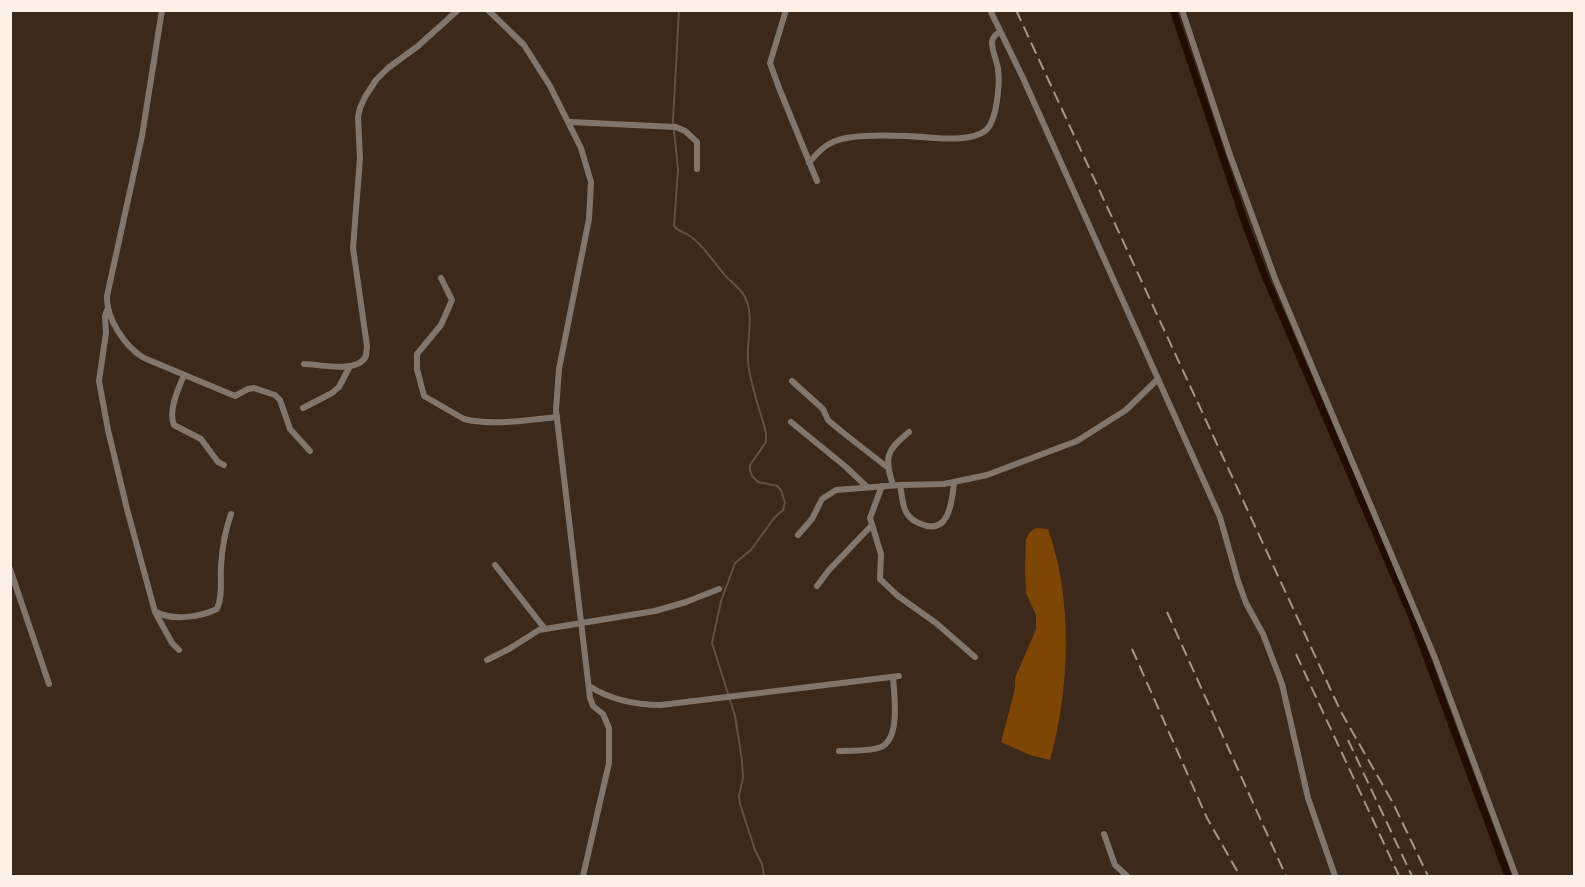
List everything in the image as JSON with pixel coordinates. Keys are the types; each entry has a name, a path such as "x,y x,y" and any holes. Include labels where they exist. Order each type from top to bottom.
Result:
{"street":[{"path":"162,10 142,136 107,296 106,333 99,381 127,509 155,612 172,643 179,650"},
{"path":"304,364 336,368 350,366 366,356 367,346 352,249 358,195 360,108 376,80 388,68 418,46 458,10"},
{"path":"488,10 524,45 570,122 591,182 590,209 559,369 557,417 589,686 593,706 603,714 609,728 609,763 583,876"},
{"path":"786,10 770,63 817,181"},
{"path":"990,10 1220,518 1246,603 1263,634 1282,684 1308,798 1335,876"},
{"path":"1182,10 1230,155 1276,281 1435,658 1516,876"},
{"path":"809,163 822,148 840,140 868,137 957,138 985,131 993,121 998,72 992,42 1000,32"},
{"path":"570,122 673,127 685,131 697,142 696,170"},
{"path":"441,278 452,300 441,325 417,354 417,369 424,396 471,421 557,417"},
{"path":"107,309 135,353 236,396 254,388 275,395 280,400 290,429 310,451"},
{"path":"303,408 339,387 350,366"},
{"path":"184,375 172,421 176,428 201,439 218,462 224,465"},
{"path":"798,535 830,492 882,486 954,483 987,475 1077,441 1126,410 1158,379"},
{"path":"792,381 823,409 828,420 887,467"},
{"path":"790,422 846,467 867,488"},
{"path":"893,486 887,467 887,457 909,432"},
{"path":"900,485 907,514 912,520 931,528 938,526 948,513 954,483"},
{"path":"882,486 870,518 881,554 880,579 975,657"},
{"path":"155,612 164,616 179,617 208,614 218,609 224,535 231,513"},
{"path":"817,586 871,526"},
{"path":"495,566 545,629"},
{"path":"10,569 49,684"},
{"path":"487,660 531,634 545,629 655,611 719,589"},
{"path":"589,686 603,695 639,705 660,705 896,676 894,722 889,740 883,746 871,749 839,751"},
{"path":"1104,834 1115,866 1127,876"}],"shaded area":[{"path":"1036,528 1048,529 1062,584 1065,614 1065,674 1057,732 1050,760 1030,755 1001,742 1015,689 1015,678 1036,629 1036,615 1026,593 1025,571 1026,539"}],"waterway":[{"path":"679,10 673,121 678,169 674,226 700,244 745,297 750,329 749,370 766,433 766,442 750,465 750,470 758,482 777,486 781,490 785,503 783,510 774,518 751,550 735,563 721,601 712,643 735,716 743,777 739,796 740,804 762,864 764,876"},
{"path":"1173,10 1265,276 1411,615 1508,876"}],"railway":[{"path":"1016,10 1341,712 1393,803 1428,876"},
{"path":"1167,612 1286,876"},
{"path":"1132,649 1207,818 1240,876"},
{"path":"1296,654 1399,876"},
{"path":"1348,740 1412,876"}]}
